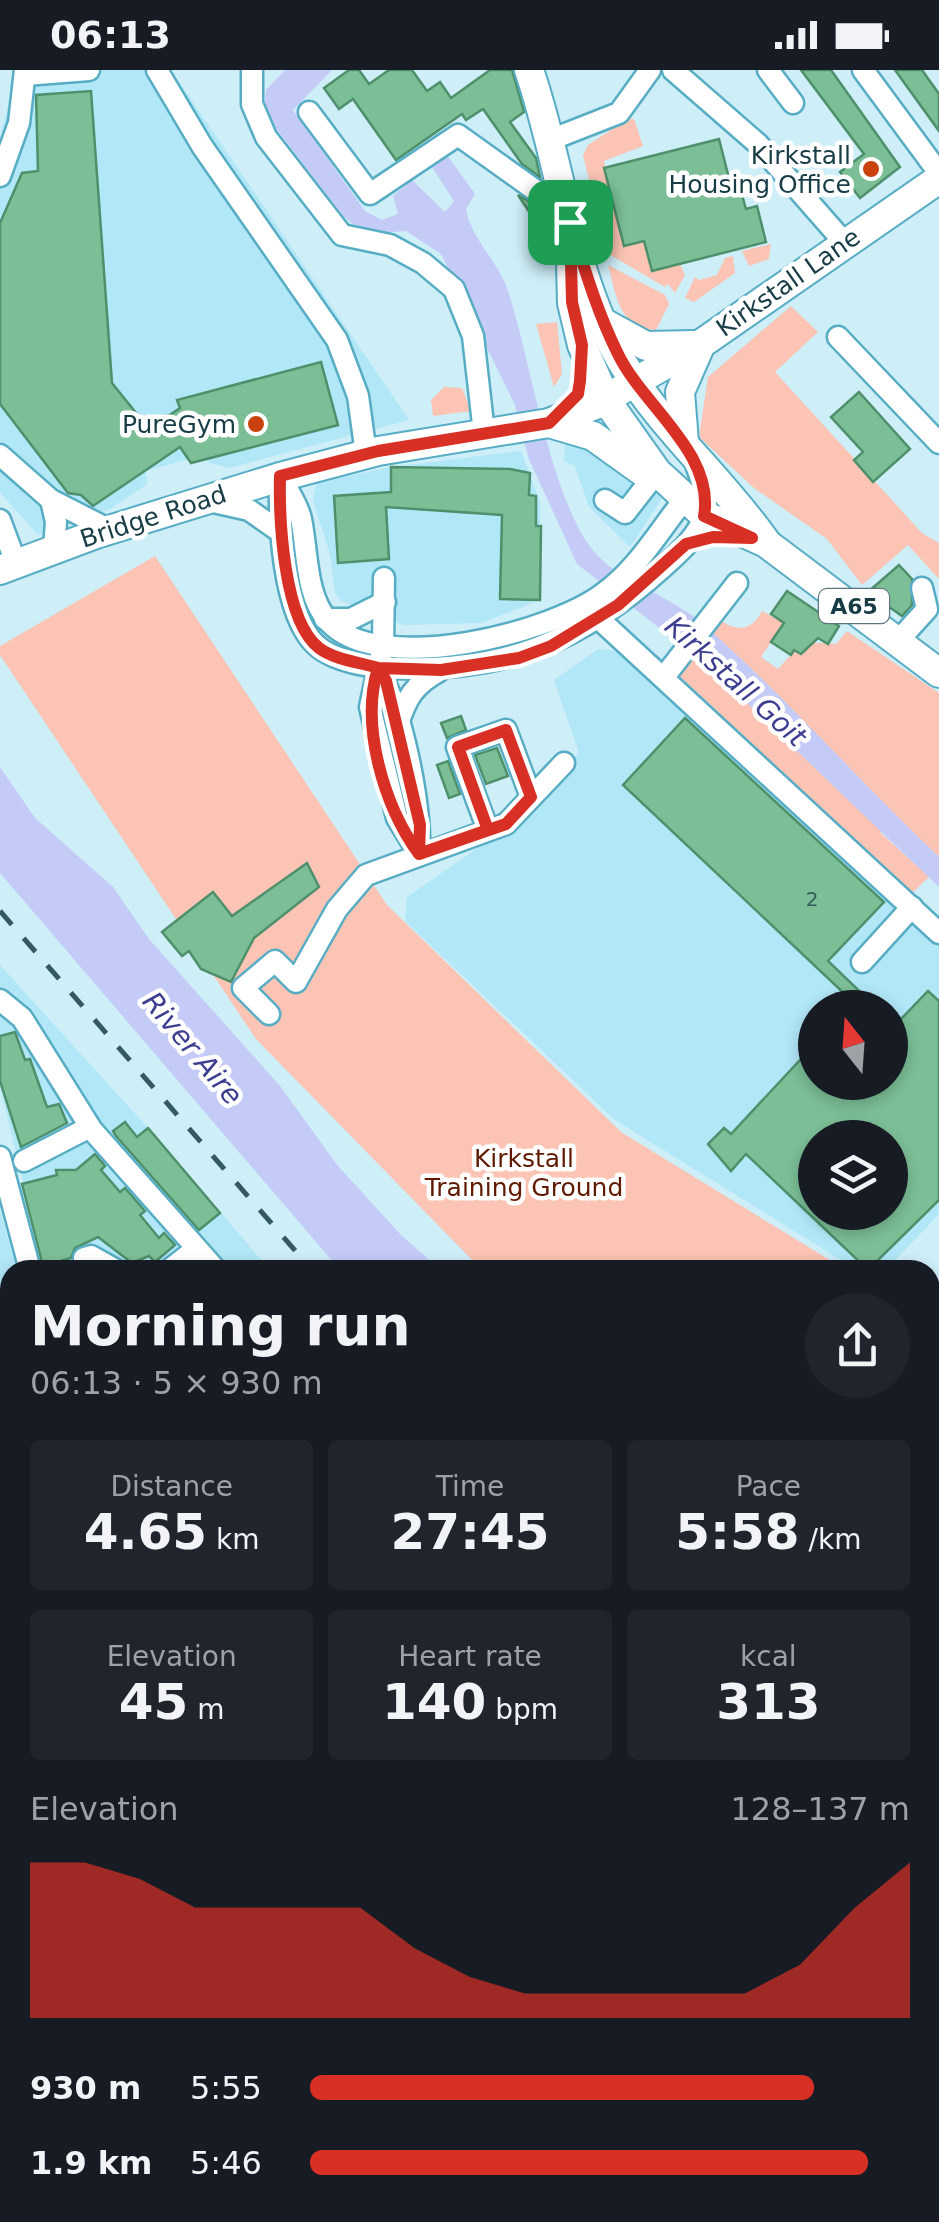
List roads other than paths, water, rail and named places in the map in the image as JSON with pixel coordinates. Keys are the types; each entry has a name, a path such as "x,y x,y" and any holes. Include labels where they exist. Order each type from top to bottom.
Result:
{"main road":[{"name":"A65","path":"529,70 568,214 603,322 635,382 755,532"},
{"name":"Kirkstall Lane","path":"608,404 939,176"},
{"name":"A65","path":"568,214 572,302 582,345 608,404 678,494 755,532 939,672"},
{"path":"603,322 646,346 700,344"},
{"path":"691,455 680,392 700,344"},
{"path":"582,345 578,394 549,423 593,436 678,494"},
{"name":"Bridge Road","path":"8,566 280,476 366,454 549,423 608,404"}],"street":[{"path":"0,176 19,123 25,72 89,70"},
{"path":"157,70 202,146 337,340 358,396 366,454"},
{"path":"252,70 252,104 266,137 342,235 390,245 423,263 454,289 473,336 497,432"},
{"path":"550,140 619,114 650,70"},
{"path":"673,70 758,144 843,241"},
{"path":"768,70 793,103"},
{"path":"863,70 939,176"},
{"path":"309,112 370,194 458,136 568,214"},
{"path":"838,337 939,443"},
{"path":"0,455 51,500 110,530"},
{"path":"641,574 678,494 691,455"},
{"path":"280,476 279,531 308,635 335,656 378,668 441,670 519,658 551,646 598,618 610,600 686,544 755,532"},
{"path":"280,476 300,515 309,574 325,618 338,632 401,650 507,634 610,600"},
{"path":"605,500 625,513 678,494"},
{"path":"678,494 686,544"},
{"path":"51,500 56,522 54,549"},
{"path":"204,500 250,510 279,531"},
{"path":"0,520 8,566"},
{"path":"384,578 384,646 370,707 397,818 419,854"},
{"path":"664,678 710,612 737,582"},
{"path":"898,641 927,609 922,588"},
{"path":"325,618 351,620 384,602"},
{"path":"598,618 939,933"},
{"path":"378,668 398,725 420,825 419,854"},
{"path":"398,725 407,696 418,682 441,670"},
{"path":"488,830 458,747 506,730 531,797"},
{"path":"269,1014 244,988 276,960 296,982 337,909 366,875 506,824 564,763"},
{"path":"862,962 912,908"},
{"path":"0,1000 22,1018 90,1127 206,1260"},
{"path":"24,1161 90,1127"},
{"path":"0,1157 27,1260"},
{"path":"182,1260 196,1249"},
{"path":"84,1258 92,1256 99,1260"}],"water":[{"name":"Kirkstall Goit","path":"285,70 332,70 293,110 365,211 382,220 398,214 393,196 412,180 445,212 454,201 432,167 447,155 475,194 466,209 469,220 507,288 555,470 583,536 610,567 690,614 762,679 939,857 939,887 706,664 577,564 529,459 515,405 441,254 406,231 366,234 344,217 264,113 266,90"},
{"name":"River Aire","path":"0,767 35,818 113,887 149,939 280,1086 338,1166 430,1260 331,1260 0,873"}],"railway":[{"path":"0,911 303,1260"}],"place":[{"name":"Kirkstall Housing Office","path":"871,169"},
{"name":"PureGym","path":"256,424"}],"park label":[{"name":"Kirkstall Training Ground","path":"524,1172"}]}
